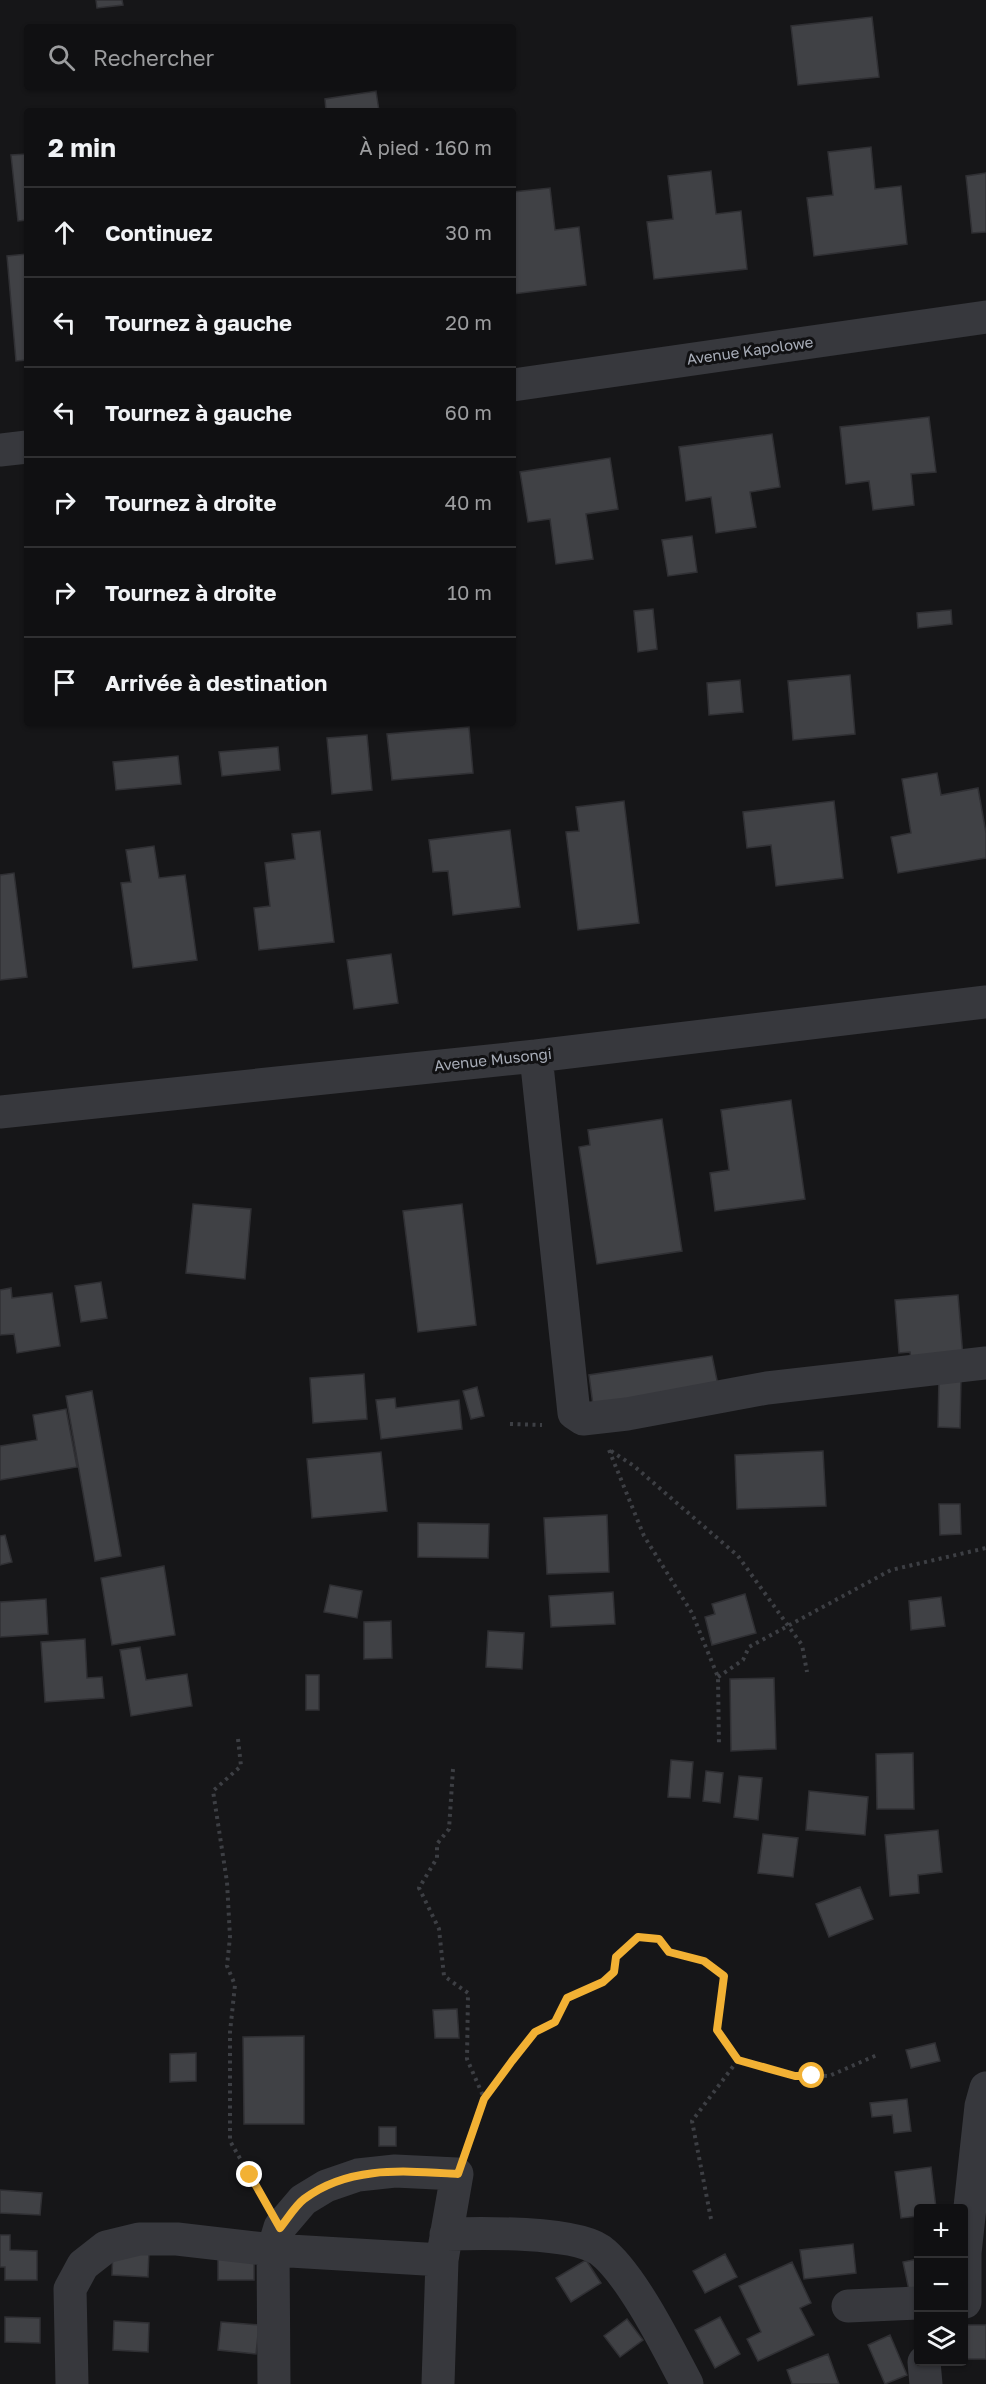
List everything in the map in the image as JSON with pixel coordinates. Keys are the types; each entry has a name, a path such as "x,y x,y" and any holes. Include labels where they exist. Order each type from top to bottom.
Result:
{"street":[{"name":"Avenue Kapolowe","path":"516,385 986,317"},
{"path":"0,450 24,447"},
{"name":"Avenue Musongi","path":"0,1112 536,1056 986,1002"},
{"path":"536,1056 574,1413 583,1419 627,1414 767,1388 986,1363"},
{"path":"971,2302 965,2253 981,2106 986,2088"},
{"path":"274,2384 277,2239 303,2200 326,2186 358,2175 395,2171 458,2174 444,2247 445,2380"},
{"path":"72,2384 70,2289 83,2265 106,2247 139,2239 277,2239 444,2247 483,2233 577,2241 599,2250 623,2275 687,2384"},
{"path":"848,2306 914,2303"},
{"path":"924,2366 926,2384"}],"path":[{"path":"608,1449 644,1536 692,1613 718,1677 719,1745"},
{"path":"633,1466 738,1556 802,1644 807,1672"},
{"path":"718,1677 743,1660 749,1647 891,1570 986,1548"},
{"path":"238,1739 241,1766 213,1791 227,1882 230,1937 227,1966 235,1985 230,2032 230,2141 277,2239"},
{"path":"453,1769 449,1828 437,1844 437,1858 419,1888 439,1929 444,1976 468,1993 467,2059 484,2099"},
{"path":"458,2174 484,2099 535,2032 555,2022 567,1998 603,1982 614,1972 616,1957 638,1937 659,1939 669,1952 704,1961 724,1976 717,2030 738,2060 795,2076 829,2076 877,2055"},
{"path":"711,2219 692,2121 738,2060"}],"building":[{"path":"96,0 122,0 123,5 97,8"},
{"path":"872,17 879,77 798,85 791,26"},
{"path":"376,91 379,108 326,108 325,99"},
{"path":"871,147 875,189 901,186 907,244 814,256 807,198 833,195 828,152"},
{"path":"24,154 24,220 18,221 11,155"},
{"path":"711,171 716,214 741,211 747,269 654,279 647,222 673,219 668,176"},
{"path":"986,173 986,232 972,233 966,176"},
{"path":"550,188 555,230 579,227 586,285 516,294 516,192"},
{"path":"24,254 24,360 16,361 7,256"},
{"path":"929,417 936,472 911,474 914,505 873,510 869,481 846,484 840,427"},
{"path":"772,434 780,487 750,492 756,527 716,533 711,497 686,501 679,447"},
{"path":"610,458 618,509 586,514 593,559 556,564 550,519 528,522 520,472"},
{"path":"692,536 697,572 668,576 662,540"},
{"path":"653,609 657,649 638,652 634,611"},
{"path":"951,610 952,624 918,628 917,613"},
{"path":"850,675 855,734 793,740 788,681"},
{"path":"740,680 743,712 709,715 707,683"},
{"path":"469,727 473,773 392,780 387,734"},
{"path":"367,735 372,790 332,794 327,738"},
{"path":"278,747 280,770 222,776 219,752"},
{"path":"178,756 181,784 116,790 113,762"},
{"path":"937,773 941,795 978,788 986,833 986,858 898,873 891,837 911,833 902,779"},
{"path":"624,801 639,923 578,930 566,832 579,831 576,807"},
{"path":"834,801 843,878 776,886 771,845 747,848 743,812"},
{"path":"510,830 520,907 453,915 448,871 433,872 429,840"},
{"path":"320,831 334,942 259,950 254,908 270,906 265,863 295,859 292,834"},
{"path":"154,846 159,878 185,875 197,960 133,968 121,883 131,882 126,850"},
{"path":"14,873 27,977 0,980 0,875"},
{"path":"391,954 398,1003 354,1009 347,960"},
{"path":"791,1100 805,1199 715,1211 710,1173 729,1170 721,1110"},
{"path":"662,1119 682,1251 597,1264 579,1147 590,1145 588,1130"},
{"path":"193,1204 251,1209 245,1279 186,1273"},
{"path":"462,1204 476,1325 418,1332 403,1211"},
{"path":"101,1282 107,1318 81,1322 75,1286"},
{"path":"11,1288 12,1298 52,1293 60,1346 17,1353 14,1334 0,1335 0,1290"},
{"path":"958,1295 963,1357 911,1361 910,1352 899,1353 895,1300"},
{"path":"712,1356 718,1385 593,1405 589,1375"},
{"path":"364,1374 367,1419 313,1423 310,1378"},
{"path":"939,1375 961,1377 960,1428 938,1427"},
{"path":"477,1387 484,1416 471,1419 463,1391"},
{"path":"92,1391 121,1556 95,1561 66,1396"},
{"path":"395,1398 396,1408 459,1400 462,1429 381,1439 376,1400"},
{"path":"66,1409 77,1467 0,1480 0,1446 37,1440 33,1415"},
{"path":"823,1451 826,1506 737,1509 735,1455"},
{"path":"381,1452 387,1511 312,1518 307,1459"},
{"path":"939,1504 960,1504 961,1534 940,1535"},
{"path":"607,1515 609,1572 547,1574 544,1518"},
{"path":"418,1523 489,1524 488,1558 418,1557"},
{"path":"5,1535 12,1562 0,1565 0,1536"},
{"path":"164,1566 175,1635 112,1645 101,1578"},
{"path":"330,1585 362,1591 357,1618 324,1612"},
{"path":"613,1592 615,1624 551,1627 549,1596"},
{"path":"745,1594 756,1633 712,1645 705,1617 715,1614 712,1604"},
{"path":"941,1597 945,1626 911,1630 909,1601"},
{"path":"46,1599 48,1634 0,1637 0,1602"},
{"path":"391,1621 392,1658 364,1659 364,1622"},
{"path":"488,1631 524,1633 522,1669 486,1667"},
{"path":"85,1639 87,1678 102,1677 104,1698 45,1702 41,1642"},
{"path":"140,1647 146,1680 187,1674 192,1706 131,1716 120,1650"},
{"path":"306,1675 319,1675 319,1710 306,1710"},
{"path":"774,1678 776,1749 731,1751 730,1679"},
{"path":"913,1753 914,1809 877,1809 876,1754"},
{"path":"671,1760 693,1762 690,1798 668,1797"},
{"path":"706,1771 723,1773 720,1803 703,1801"},
{"path":"739,1776 762,1778 758,1820 734,1817"},
{"path":"809,1791 868,1797 865,1835 806,1830"},
{"path":"938,1830 942,1872 918,1875 919,1893 890,1896 885,1835"},
{"path":"763,1834 798,1838 793,1877 758,1873"},
{"path":"860,1887 873,1919 829,1937 816,1904"},
{"path":"457,2009 459,2038 435,2038 433,2010"},
{"path":"304,2036 304,2124 244,2124 243,2037"},
{"path":"935,2043 940,2061 911,2068 906,2050"},
{"path":"196,2053 196,2081 170,2082 170,2054"},
{"path":"907,2099 911,2131 894,2133 892,2115 872,2117 870,2103"},
{"path":"379,2127 396,2127 396,2146 379,2146"},
{"path":"931,2167 936,2204 914,2204 914,2216 901,2218 895,2172"},
{"path":"0,2190 42,2193 40,2215 0,2213"},
{"path":"0,2235 10,2235 10,2250 37,2251 37,2280 5,2280 5,2267 0,2267"},
{"path":"853,2244 856,2273 804,2279 800,2250"},
{"path":"113,2248 149,2250 148,2277 112,2275"},
{"path":"725,2254 737,2277 705,2293 693,2271"},
{"path":"218,2256 254,2257 254,2280 218,2280"},
{"path":"586,2260 601,2283 571,2302 556,2278"},
{"path":"914,2260 914,2289 909,2290 903,2262"},
{"path":"792,2262 811,2303 800,2308 814,2335 758,2361 747,2339 761,2332 739,2286"},
{"path":"5,2317 40,2318 40,2343 5,2342"},
{"path":"720,2317 740,2354 715,2368 695,2330"},
{"path":"627,2319 643,2340 620,2357 604,2336"},
{"path":"114,2321 149,2323 148,2352 113,2350"},
{"path":"221,2322 259,2325 256,2354 218,2350"},
{"path":"968,2325 986,2325 986,2359 968,2359"},
{"path":"890,2335 907,2375 885,2384 868,2345"},
{"path":"828,2354 839,2384 792,2384 787,2370"}],"route":[{"path":"250,2175 280,2228 303,2200 326,2186 358,2175 395,2171 458,2174 484,2099 512,2061 535,2032 555,2022 567,1998 603,1982 614,1972 616,1957 638,1937 659,1939 669,1952 704,1961 724,1976 717,2030 738,2060 795,2076 812,2076"}]}
